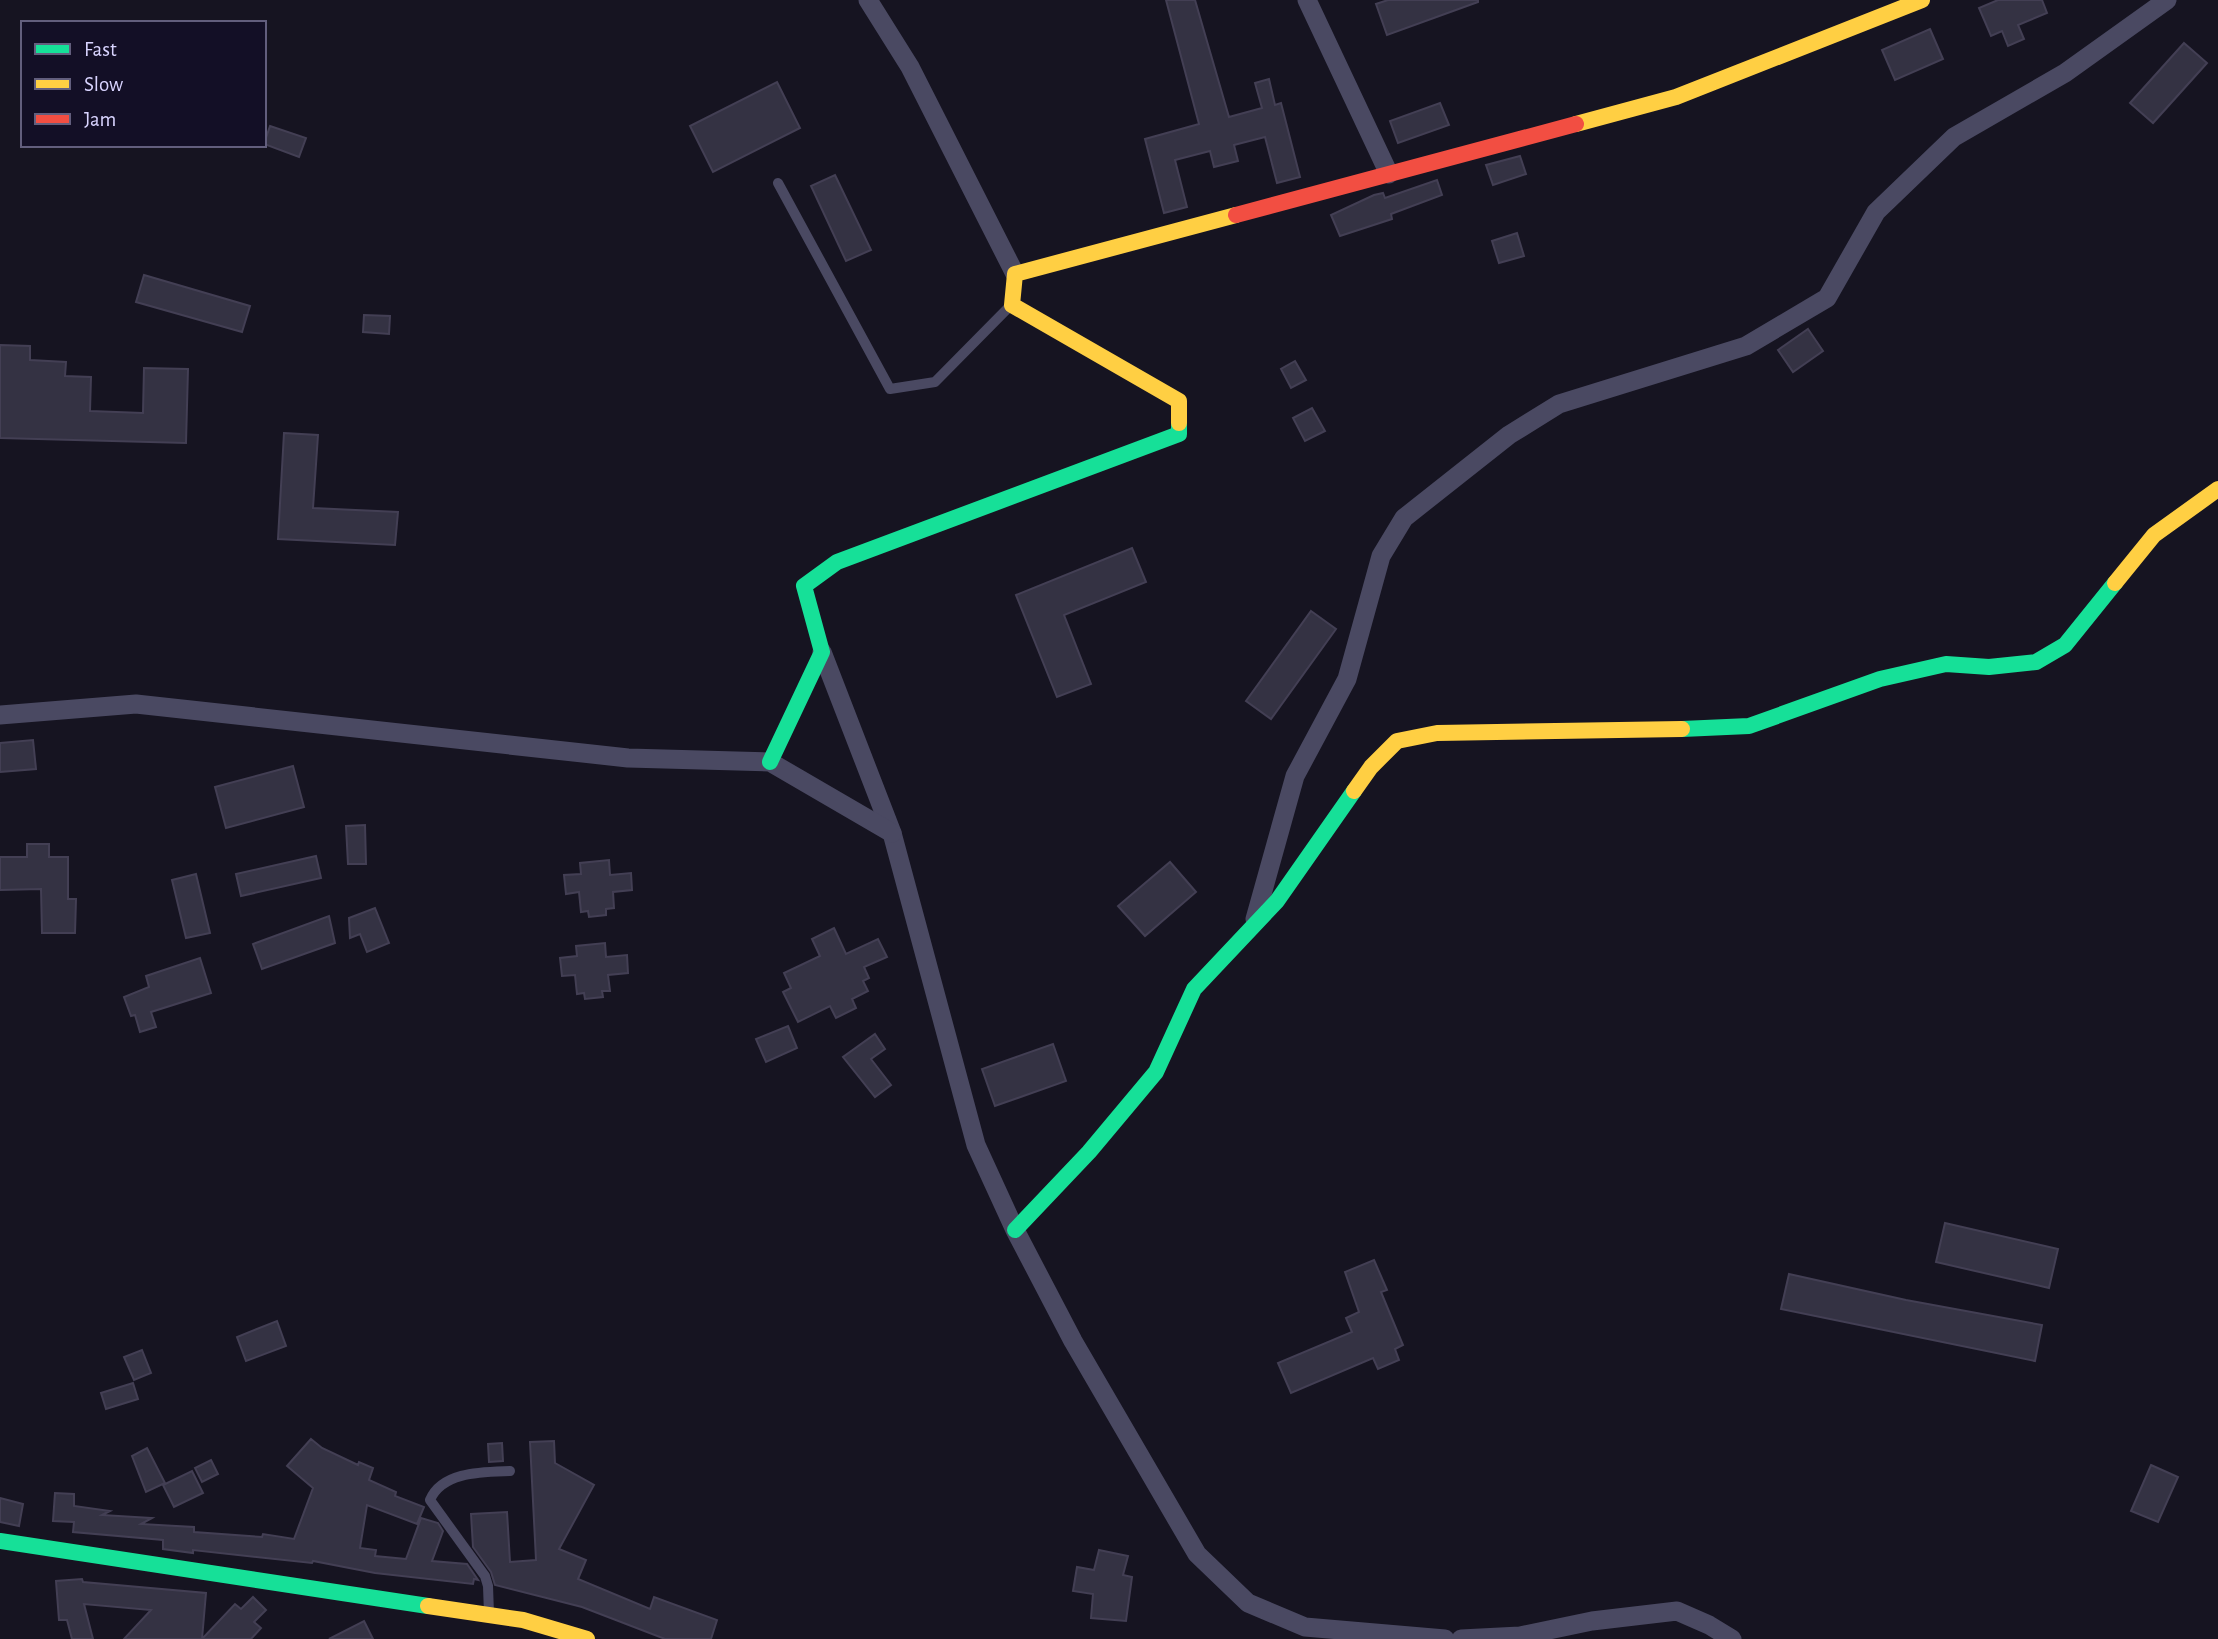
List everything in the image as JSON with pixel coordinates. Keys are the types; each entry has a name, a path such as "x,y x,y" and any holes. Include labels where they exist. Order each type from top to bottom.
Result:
{"street":[{"path":"868,0 910,67 1015,274 1012,305 1179,401 1179,434 837,562 804,586 822,652 892,833 976,1144 1015,1230 1073,1341 1198,1554 1248,1603 1305,1627 1445,1639"},
{"path":"1307,0 1389,174"},
{"path":"1015,274 1676,97 1922,0"},
{"path":"1252,927 1295,776 1347,679 1381,556 1404,518 1509,435 1559,404 1746,346 1827,298 1876,212 1954,137 2065,73 2167,0"},
{"path":"1015,1230 1089,1152 1156,1072 1194,989 1277,901 1371,767 1396,741 1437,733 1648,727 1710,730 1749,726 1880,679 1946,664 1989,667 2036,662 2065,645 2154,535 2218,489"},
{"path":"770,762 822,652"},
{"path":"0,715 136,704 628,758 770,762 892,833"},
{"path":"0,1541 489,1615 538,1631 587,1639"},
{"path":"1461,1639 1520,1636 1592,1621 1677,1611 1732,1639"}],"lane":[{"path":"778,183 890,389 936,382 1012,305"},
{"path":"489,1615 485,1576 430,1500 434,1492 461,1475 510,1471"}],"building":[{"path":"1166,0 1195,0 1229,117 1262,108 1255,83 1269,79 1275,105 1281,103 1300,177 1277,183 1265,137 1234,145 1238,161 1214,167 1210,151 1175,160 1187,207 1164,213 1145,139 1199,124"},
{"path":"1388,0 1478,2 1387,35 1376,4"},
{"path":"1998,0 2042,0 2047,13 2018,25 2024,39 2008,46 2002,31 1991,36 1979,8"},
{"path":"1930,29 1943,59 1895,80 1882,50"},
{"path":"2184,43 2207,63 2153,123 2130,103"},
{"path":"777,82 800,128 713,172 690,126"},
{"path":"1440,103 1449,125 1398,143 1390,121"},
{"path":"270,126 306,138 299,157 266,145"},
{"path":"1520,156 1526,174 1493,185 1486,165"},
{"path":"835,175 871,250 846,261 811,186"},
{"path":"1437,180 1442,195 1391,214 1392,219 1340,236 1331,215 1374,195 1383,193 1385,198"},
{"path":"1517,233 1524,256 1499,263 1492,241"},
{"path":"144,275 250,306 242,332 136,302"},
{"path":"364,315 390,316 389,334 363,332"},
{"path":"1808,329 1823,351 1793,372 1778,350"},
{"path":"0,345 30,346 30,360 66,362 65,376 91,377 90,411 143,413 144,368 188,369 186,443 0,438"},
{"path":"1295,361 1306,380 1291,388 1281,369"},
{"path":"1312,408 1325,431 1305,441 1293,418"},
{"path":"284,433 318,435 313,508 398,512 395,545 278,539"},
{"path":"1132,548 1146,582 1064,615 1091,684 1057,697 1016,595"},
{"path":"1311,611 1336,629 1271,719 1246,701"},
{"path":"33,740 36,769 0,772 0,743"},
{"path":"293,766 304,807 226,828 215,787"},
{"path":"365,825 366,864 348,864 346,826"},
{"path":"27,844 49,844 49,857 68,857 68,899 76,899 75,933 42,933 41,889 0,890 0,857 27,857"},
{"path":"316,856 321,878 241,896 236,874"},
{"path":"609,860 610,875 631,873 632,890 613,892 614,908 606,909 606,915 589,917 588,911 581,912 579,892 566,894 564,875 581,874 580,863"},
{"path":"1170,862 1196,892 1145,936 1118,906"},
{"path":"196,874 210,933 186,938 172,880"},
{"path":"375,908 389,943 367,952 360,934 350,938 349,918"},
{"path":"329,916 335,943 262,969 253,944"},
{"path":"834,928 846,954 878,939 887,957 864,967 869,978 863,981 868,991 852,999 856,1008 836,1018 830,1006 798,1022 783,992 791,988 784,973 820,956 812,939"},
{"path":"605,943 606,957 627,955 628,973 608,975 610,991 602,991 603,997 585,999 584,993 577,994 575,975 562,976 560,958 577,956 576,946"},
{"path":"200,958 211,993 151,1012 156,1027 140,1032 135,1015 131,1016 124,997 149,987 146,976"},
{"path":"788,1026 797,1048 766,1062 756,1039"},
{"path":"875,1034 885,1049 871,1059 891,1085 875,1097 843,1057"},
{"path":"1053,1044 1066,1081 995,1106 982,1069"},
{"path":"1945,1223 2058,1249 2049,1288 1936,1262"},
{"path":"1374,1260 1387,1290 1381,1292 1403,1345 1395,1349 1399,1360 1378,1369 1373,1358 1291,1393 1278,1363 1352,1332 1346,1318 1359,1312 1345,1272"},
{"path":"1789,1274 1906,1300 2042,1325 2035,1361 1781,1309"},
{"path":"277,1321 286,1346 246,1361 237,1337"},
{"path":"142,1350 151,1373 134,1380 124,1357"},
{"path":"133,1383 138,1399 106,1409 101,1393"},
{"path":"311,1439 322,1448 358,1465 359,1462 373,1468 369,1480 396,1492 395,1496 424,1507 417,1524 367,1505 360,1548 376,1550 375,1556 406,1559 421,1518 438,1523 443,1531 432,1561 467,1564 478,1580 474,1579 473,1584 375,1573 313,1561 163,1549 163,1540 73,1532 74,1522 53,1521 55,1493 74,1494 74,1506 110,1511 102,1515 152,1518 141,1524 194,1527 194,1532 262,1537 263,1534 294,1539 313,1488 287,1466"},
{"path":"554,1441 555,1463 594,1485 559,1549 586,1560 578,1579 650,1609 654,1597 717,1620 711,1639 665,1639 582,1607 495,1585 491,1572 473,1547 471,1514 507,1512 510,1562 536,1560 530,1442"},
{"path":"502,1443 503,1461 489,1462 488,1444"},
{"path":"147,1448 165,1483 146,1492 132,1456"},
{"path":"211,1460 218,1474 202,1482 195,1468"},
{"path":"2151,1465 2178,1477 2158,1522 2131,1511"},
{"path":"192,1471 203,1493 174,1507 163,1485"},
{"path":"0,1498 23,1504 19,1526 0,1522"},
{"path":"1099,1550 1128,1556 1123,1575 1132,1577 1126,1621 1091,1618 1093,1594 1073,1591 1077,1567 1094,1570"},
{"path":"82,1579 83,1582 206,1593 202,1639 124,1639 151,1610 84,1604 93,1639 72,1639 67,1620 59,1620 56,1581"},
{"path":"253,1597 266,1610 254,1622 261,1628 251,1639 202,1639 235,1604 241,1609"},
{"path":"364,1621 373,1639 329,1639"}],"traffic: fast":[{"path":"770,762 822,652 804,586 837,562 1179,434 1179,423"},
{"path":"1682,729 1749,726 1880,679 1946,664 1989,667 2036,662 2065,645 2115,583"},
{"path":"1015,1230 1089,1152 1156,1072 1194,989 1277,901 1354,791"},
{"path":"0,1541 428,1606"}],"traffic: slow":[{"path":"1576,124 1676,97 1922,0"},
{"path":"1179,423 1179,401 1012,305 1015,274 1236,215"},
{"path":"2115,583 2154,535 2218,489"},
{"path":"1354,791 1371,767 1397,741 1437,733 1682,729"},
{"path":"428,1606 523,1620 587,1639"}],"traffic: jam":[{"path":"1236,215 1576,124"}]}
